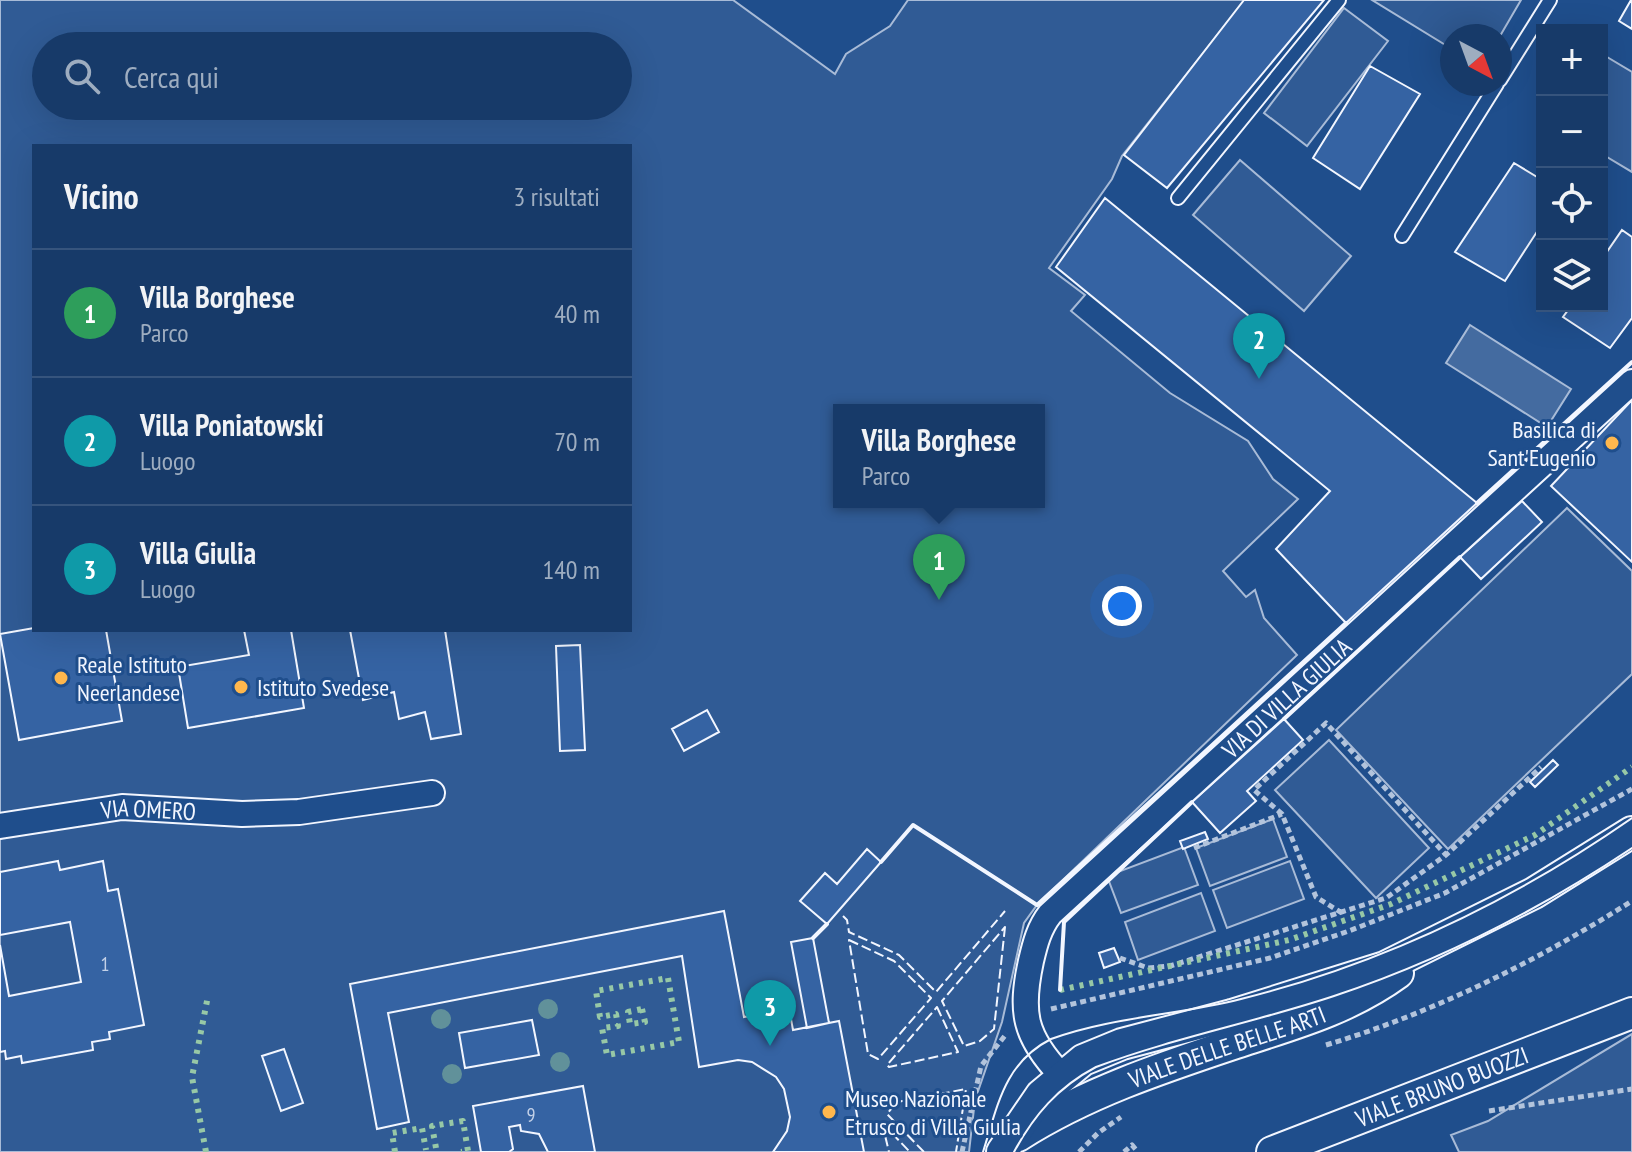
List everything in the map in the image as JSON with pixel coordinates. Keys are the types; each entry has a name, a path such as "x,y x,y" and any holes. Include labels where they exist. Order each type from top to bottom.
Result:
{"street":[{"name":"VIA DI VILLA GIULIA","path":"1061,1075 1039,1052 1027,1022 1024,994 1035,943 1050,914 1632,382"},
{"name":"VIA OMERO","path":"0,826 122,807 242,814 299,812 432,793"},
{"name":"VIALE DELLE BELLE ARTI","path":"1005,1147 1041,1095 1061,1075 1089,1057 1122,1044 1322,988 1385,967 1534,893 1632,832"},
{"name":"VIALE DELLE BELLE ARTI","path":"1005,1147 1098,1093 1345,1006 1384,984 1441,941"},
{"name":"VIALE BRUNO BUOZZI","path":"1566,1036 1632,989"},
{"name":"VIALE BRUNO BUOZZI","path":"1272,1152 1632,1013"}],"lane":[{"path":"1178,198 1339,0"},
{"path":"1512,61 1550,0"},
{"path":"1402,236 1490,96"}],"path":[{"path":"1343,914 1316,897 1282,814 1254,790 1326,723 1446,855"},
{"path":"1120,958 1148,968 1170,966 1386,898 1446,855 1541,767"},
{"path":"1059,1006 1270,958 1349,931 1445,893 1632,789"},
{"path":"1194,848 1282,814"},
{"path":"1321,1047 1379,1029 1475,988 1632,901"},
{"path":"962,1152 974,1083 986,1056 1005,1035"},
{"path":"1489,1111 1632,1089"},
{"path":"1079,1152 1098,1133 1128,1113"},
{"path":"1124,1152 1132,1145 1138,1152"}],"shaded area":[{"path":"0,0 733,0 835,74 846,54 890,26 908,0 1245,0 1122,156 1112,179 1049,268 1085,295 1071,311 1170,393 1248,441 1273,479 1298,499 1223,571 1246,597 1255,590 1264,618 1297,655 1037,905 1024,923 1002,1022 975,1100 969,1152 0,1152"},
{"path":"1372,0 1521,0 1507,24 1440,24 1440,42"},
{"path":"1344,8 1388,41 1307,146 1264,113"},
{"path":"1608,58 1632,72 1632,172 1608,158"},
{"path":"1240,160 1351,256 1304,311 1193,215"},
{"path":"1470,325 1571,389 1547,427 1446,363"},
{"path":"1567,508 1632,571 1632,674 1448,849 1336,730"},
{"path":"1329,740 1429,848 1376,898 1275,790"},
{"path":"1273,819 1287,857 1210,886 1196,848"},
{"path":"1184,847 1198,885 1121,913 1107,876"},
{"path":"1290,861 1304,899 1227,928 1213,890"},
{"path":"1201,893 1215,931 1138,960 1125,922"},
{"path":"1632,1034 1632,1152 1459,1152 1451,1135 1488,1121"}],"building":[{"path":"1244,0 1324,0 1167,188 1124,155"},
{"path":"1632,0 1632,29 1619,21"},
{"path":"1370,66 1420,94 1360,189 1313,158"},
{"path":"1514,163 1536,176 1536,233 1505,281 1455,252"},
{"path":"1105,198 1477,503 1346,623 1276,549 1330,491 1056,267"},
{"path":"1622,230 1632,237 1632,318 1610,348 1563,317 1567,312 1608,312 1608,250"},
{"name":"Basilica di Sant'Eugenio","path":"1632,400 1632,562 1551,486"},
{"path":"1522,501 1542,522 1481,579 1460,557"},
{"name":"Reale Istituto Neerlandese","path":"32,628 32,632 106,632 122,721 19,740 0,634"},
{"name":"Istituto Svedese","path":"244,632 291,632 304,708 188,728 178,667 249,655"},
{"path":"350,632 445,632 461,734 431,739 425,712 399,719 394,692 363,700"},
{"path":"580,645 585,750 560,751 556,646"},
{"path":"707,710 719,732 684,751 672,729"},
{"path":"1284,719 1303,740 1247,791 1256,801 1220,833 1192,802"},
{"path":"1553,760 1558,765 1535,787 1530,782"},
{"path":"1205,832 1208,839 1183,849 1180,841"},
{"path":"867,849 881,862 827,924 800,901 825,873 837,884"},
{"path":"58,861 60,870 103,861 108,891 118,889 144,1025 109,1032 110,1039 92,1042 93,1050 22,1063 21,1056 6,1059 5,1051 0,1052 0,945 9,996 81,982 70,922 0,935 0,872"},
{"path":"724,911 744,1017 789,1008 793,1030 839,1021 864,1152 773,1152 787,1131 790,1117 784,1089 776,1077 752,1062 738,1060 699,1067 682,956 388,1013 409,1122 377,1129 350,984"},
{"path":"813,938 829,1023 807,1028 791,942"},
{"path":"1114,948 1120,962 1104,968 1099,953"},
{"path":"532,1020 539,1055 465,1068 459,1033"},
{"path":"284,1049 303,1103 281,1111 262,1056"},
{"path":"583,1086 595,1152 548,1152 539,1134 521,1131 520,1125 509,1127 513,1149 509,1152 481,1152 473,1106"}],"tram line":[{"path":"983,1152 999,1102 1013,1073 1035,1049 1051,1039 1097,1026 1241,999 1293,985 1395,948 1541,876 1632,818"},
{"path":"1014,1152 1048,1103 1096,1067 1334,996 1412,967 1525,913 1632,848"}],"hedge":[{"path":"1060,990 1289,940 1391,904 1535,835 1632,767"},
{"path":"668,978 679,1042 607,1055 602,1028 618,1026 616,1014 600,1017 596,991 668,978"},
{"path":"206,1152 192,1077 208,996"},
{"path":"642,1009 645,1022 630,1024 628,1012 642,1009"},
{"path":"436,1148 432,1126 463,1121 468,1151 461,1152"},
{"path":"395,1152 392,1133 422,1128 426,1150"}],"fence":[{"path":"843,916 849,932 899,955 936,992 1005,911"},
{"path":"1005,927 994,1029 980,1041 964,1046 942,1001 1005,927"},
{"path":"849,940 894,961 931,998 878,1059 868,1054 849,940"},
{"path":"937,1007 958,1052 889,1067 887,1065 937,1007"},
{"path":"924,1152 887,1114 897,1102 966,1089 956,1152"},
{"path":"882,1123 910,1152"},
{"path":"882,1123 889,1152"}],"wall":[{"path":"1477,503 1632,362"},
{"path":"1284,719 1460,557"},
{"path":"881,862 913,825 1037,905 1346,623"},
{"path":"1060,990 1064,922 1192,802"},
{"path":"813,938 827,924"}],"place":[{"name":"Villa Poniatowski","path":"1259,379"},
{"name":"Basilica di Sant'Eugenio","path":"1612,443"},
{"name":"Villa Borghese","path":"939,600"},
{"name":"Reale Istituto Neerlandese","path":"61,678"},
{"name":"Istituto Svedese","path":"241,687"},
{"name":"Villa Giulia","path":"770,1046"},
{"name":"Museo Nazionale Etrusco di Villa Giulia","path":"829,1112"}]}
